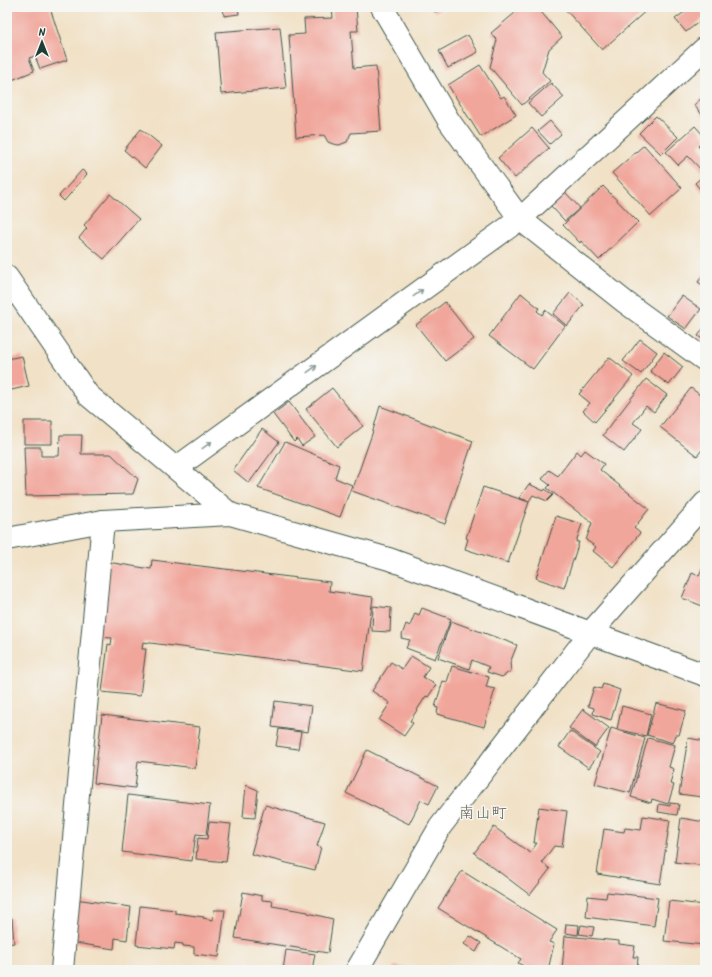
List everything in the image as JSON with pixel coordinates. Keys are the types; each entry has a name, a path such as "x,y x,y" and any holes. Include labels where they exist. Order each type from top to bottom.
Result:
{"street":[{"path":"382,7 449,121 520,219 625,302 705,360"},
{"path":"176,468 520,219 705,48"},
{"path":"7,277 88,395 230,514"},
{"path":"357,970 440,827 591,632 705,504"},
{"path":"7,540 103,521 230,514 389,559 705,674"},
{"path":"62,970 103,521"}],"building":[{"path":"7,7 53,7 50,8 67,60 40,69 35,56 29,58 34,71 7,82"},
{"path":"223,7 238,7 239,14 224,16"},
{"path":"332,7 356,7 358,31 351,31 354,68 376,66 381,131 351,133 347,142 339,145 328,142 324,135 296,137 289,35 305,34 304,19 333,18"},
{"path":"431,7 443,7 435,12"},
{"path":"522,7 537,7 562,37 549,49 542,72 550,81 522,105 490,67 497,40 491,33"},
{"path":"563,7 648,7 649,8 602,50"},
{"path":"691,7 698,7 705,17 686,32 675,19"},
{"path":"280,27 286,88 221,94 216,32"},
{"path":"468,35 478,52 448,68 439,51"},
{"path":"480,65 501,98 504,96 516,115 481,137 448,85"},
{"path":"551,83 564,97 541,117 528,103"},
{"path":"705,95 705,118 694,105"},
{"path":"656,116 678,137 661,154 639,133"},
{"path":"550,121 561,134 550,144 538,131"},
{"path":"695,126 705,137 705,140 698,146 705,154 705,174 688,156 678,165 666,152"},
{"path":"532,128 549,148 515,178 498,158"},
{"path":"141,129 162,146 145,168 124,150"},
{"path":"644,145 682,188 651,216 612,173"},
{"path":"82,170 87,174 64,201 59,196"},
{"path":"705,174 705,195 695,183"},
{"path":"603,186 638,222 599,260 563,225"},
{"path":"565,192 580,208 565,221 550,205"},
{"path":"110,194 139,219 104,259 79,238 87,228 84,225"},
{"path":"705,272 705,287 698,282"},
{"path":"521,293 539,308 537,311 542,315 545,310 565,326 533,369 489,336"},
{"path":"570,293 584,305 567,326 553,314"},
{"path":"682,296 701,309 686,329 667,316"},
{"path":"445,302 474,339 445,361 416,325"},
{"path":"705,326 705,341 698,336"},
{"path":"640,339 657,352 641,374 623,361"},
{"path":"664,352 683,367 669,385 650,371"},
{"path":"22,356 29,386 7,391 7,359"},
{"path":"609,357 633,376 595,422 583,411 590,403 579,394"},
{"path":"646,379 667,395 654,412 646,406 633,423 642,429 624,452 603,435"},
{"path":"332,388 363,426 337,447 306,409"},
{"path":"691,388 705,399 705,446 697,456 660,427"},
{"path":"289,402 315,437 302,446 297,439 294,442 273,414"},
{"path":"380,406 473,441 445,524 352,491"},
{"path":"24,421 52,421 52,444 24,444"},
{"path":"262,429 279,442 249,483 233,470"},
{"path":"60,435 82,435 81,454 111,454 138,479 133,494 26,496 24,447 41,447 41,456 59,456"},
{"path":"285,442 339,465 335,478 352,485 340,517 258,488"},
{"path":"585,450 604,464 600,470 649,509 634,528 640,533 613,567 593,551 596,547 586,540 592,523 547,488 550,485 542,479 549,470 558,476 577,451 581,455"},
{"path":"529,484 544,491 545,489 553,495 547,501 533,495 529,501 519,498"},
{"path":"483,487 529,502 508,563 465,549 468,539 466,538"},
{"path":"556,516 582,524 576,542 579,542 564,588 536,578"},
{"path":"152,560 330,582 329,591 373,597 363,671 143,642 142,649 146,649 140,696 102,692 108,644 111,645 112,638 97,637 107,562 151,569"},
{"path":"705,562 705,607 682,598 692,573 699,576"},
{"path":"373,606 391,608 390,632 372,631"},
{"path":"422,608 451,619 435,659 406,648 410,640 401,638 406,624 410,626 415,613 419,615"},
{"path":"451,621 517,645 510,663 511,671 502,677 487,672 489,667 472,660 469,669 438,658"},
{"path":"411,656 429,667 423,677 436,685 428,697 426,696 410,721 413,723 404,736 379,720 390,703 372,691 391,662 402,669"},
{"path":"452,666 489,677 486,687 495,689 484,727 437,714 438,708 435,707 443,681 447,682"},
{"path":"603,684 620,690 611,720 593,714 594,708 588,706 594,687 601,689"},
{"path":"275,701 312,706 308,732 272,727"},
{"path":"656,703 686,711 679,735 676,735 673,743 647,735"},
{"path":"622,706 651,714 646,736 617,729"},
{"path":"583,709 609,728 595,747 569,728"},
{"path":"102,715 200,727 195,768 138,761 135,788 94,783"},
{"path":"611,728 645,738 630,793 595,784"},
{"path":"279,729 301,732 298,749 276,746"},
{"path":"570,731 600,752 589,768 559,747"},
{"path":"648,738 675,745 669,767 674,769 670,784 674,785 668,804 652,799 651,803 631,797"},
{"path":"688,738 705,741 705,780 702,797 679,794"},
{"path":"367,750 438,786 429,804 421,800 409,824 346,793"},
{"path":"246,785 258,790 255,818 243,817"},
{"path":"128,795 210,805 206,835 196,834 192,861 122,852"},
{"path":"670,803 679,804 677,815 658,812 659,804 670,806"},
{"path":"265,805 325,822 317,846 321,847 315,870 251,854"},
{"path":"539,807 567,811 562,847 554,846 542,862 550,869 530,895 474,853 494,827 530,853 537,843 534,843"},
{"path":"643,816 670,820 660,884 597,874 604,829 624,832 625,828 641,830"},
{"path":"681,818 705,822 705,866 675,862"},
{"path":"209,822 231,824 226,862 196,859 198,838 207,839"},
{"path":"462,871 557,930 549,942 554,944 548,970 531,970 518,963 521,959 438,908"},
{"path":"243,892 262,896 262,900 273,901 272,906 308,912 333,919 328,953 235,938"},
{"path":"607,892 658,898 654,926 586,917 588,896 606,898"},
{"path":"75,899 131,907 127,940 115,938 114,949 69,942"},
{"path":"669,901 705,905 705,945 664,941"},
{"path":"140,906 175,910 175,913 204,917 203,918 213,920 214,910 225,910 219,957 194,954 194,947 183,946 183,944 175,943 174,949 136,945"},
{"path":"7,918 12,918 14,943 7,944"},
{"path":"566,924 579,925 578,935 565,933"},
{"path":"581,925 594,927 592,936 579,934"},
{"path":"470,936 481,943 476,952 464,944"},
{"path":"565,936 619,941 619,944 635,946 633,957 638,957 637,970 562,970"},
{"path":"286,950 315,954 312,970 283,970"},
{"path":"394,966 417,969 417,970 393,970"},
{"path":"431,968 441,969 441,970 431,970"}],"district":[{"name":"南山町","path":"483,812"}]}
